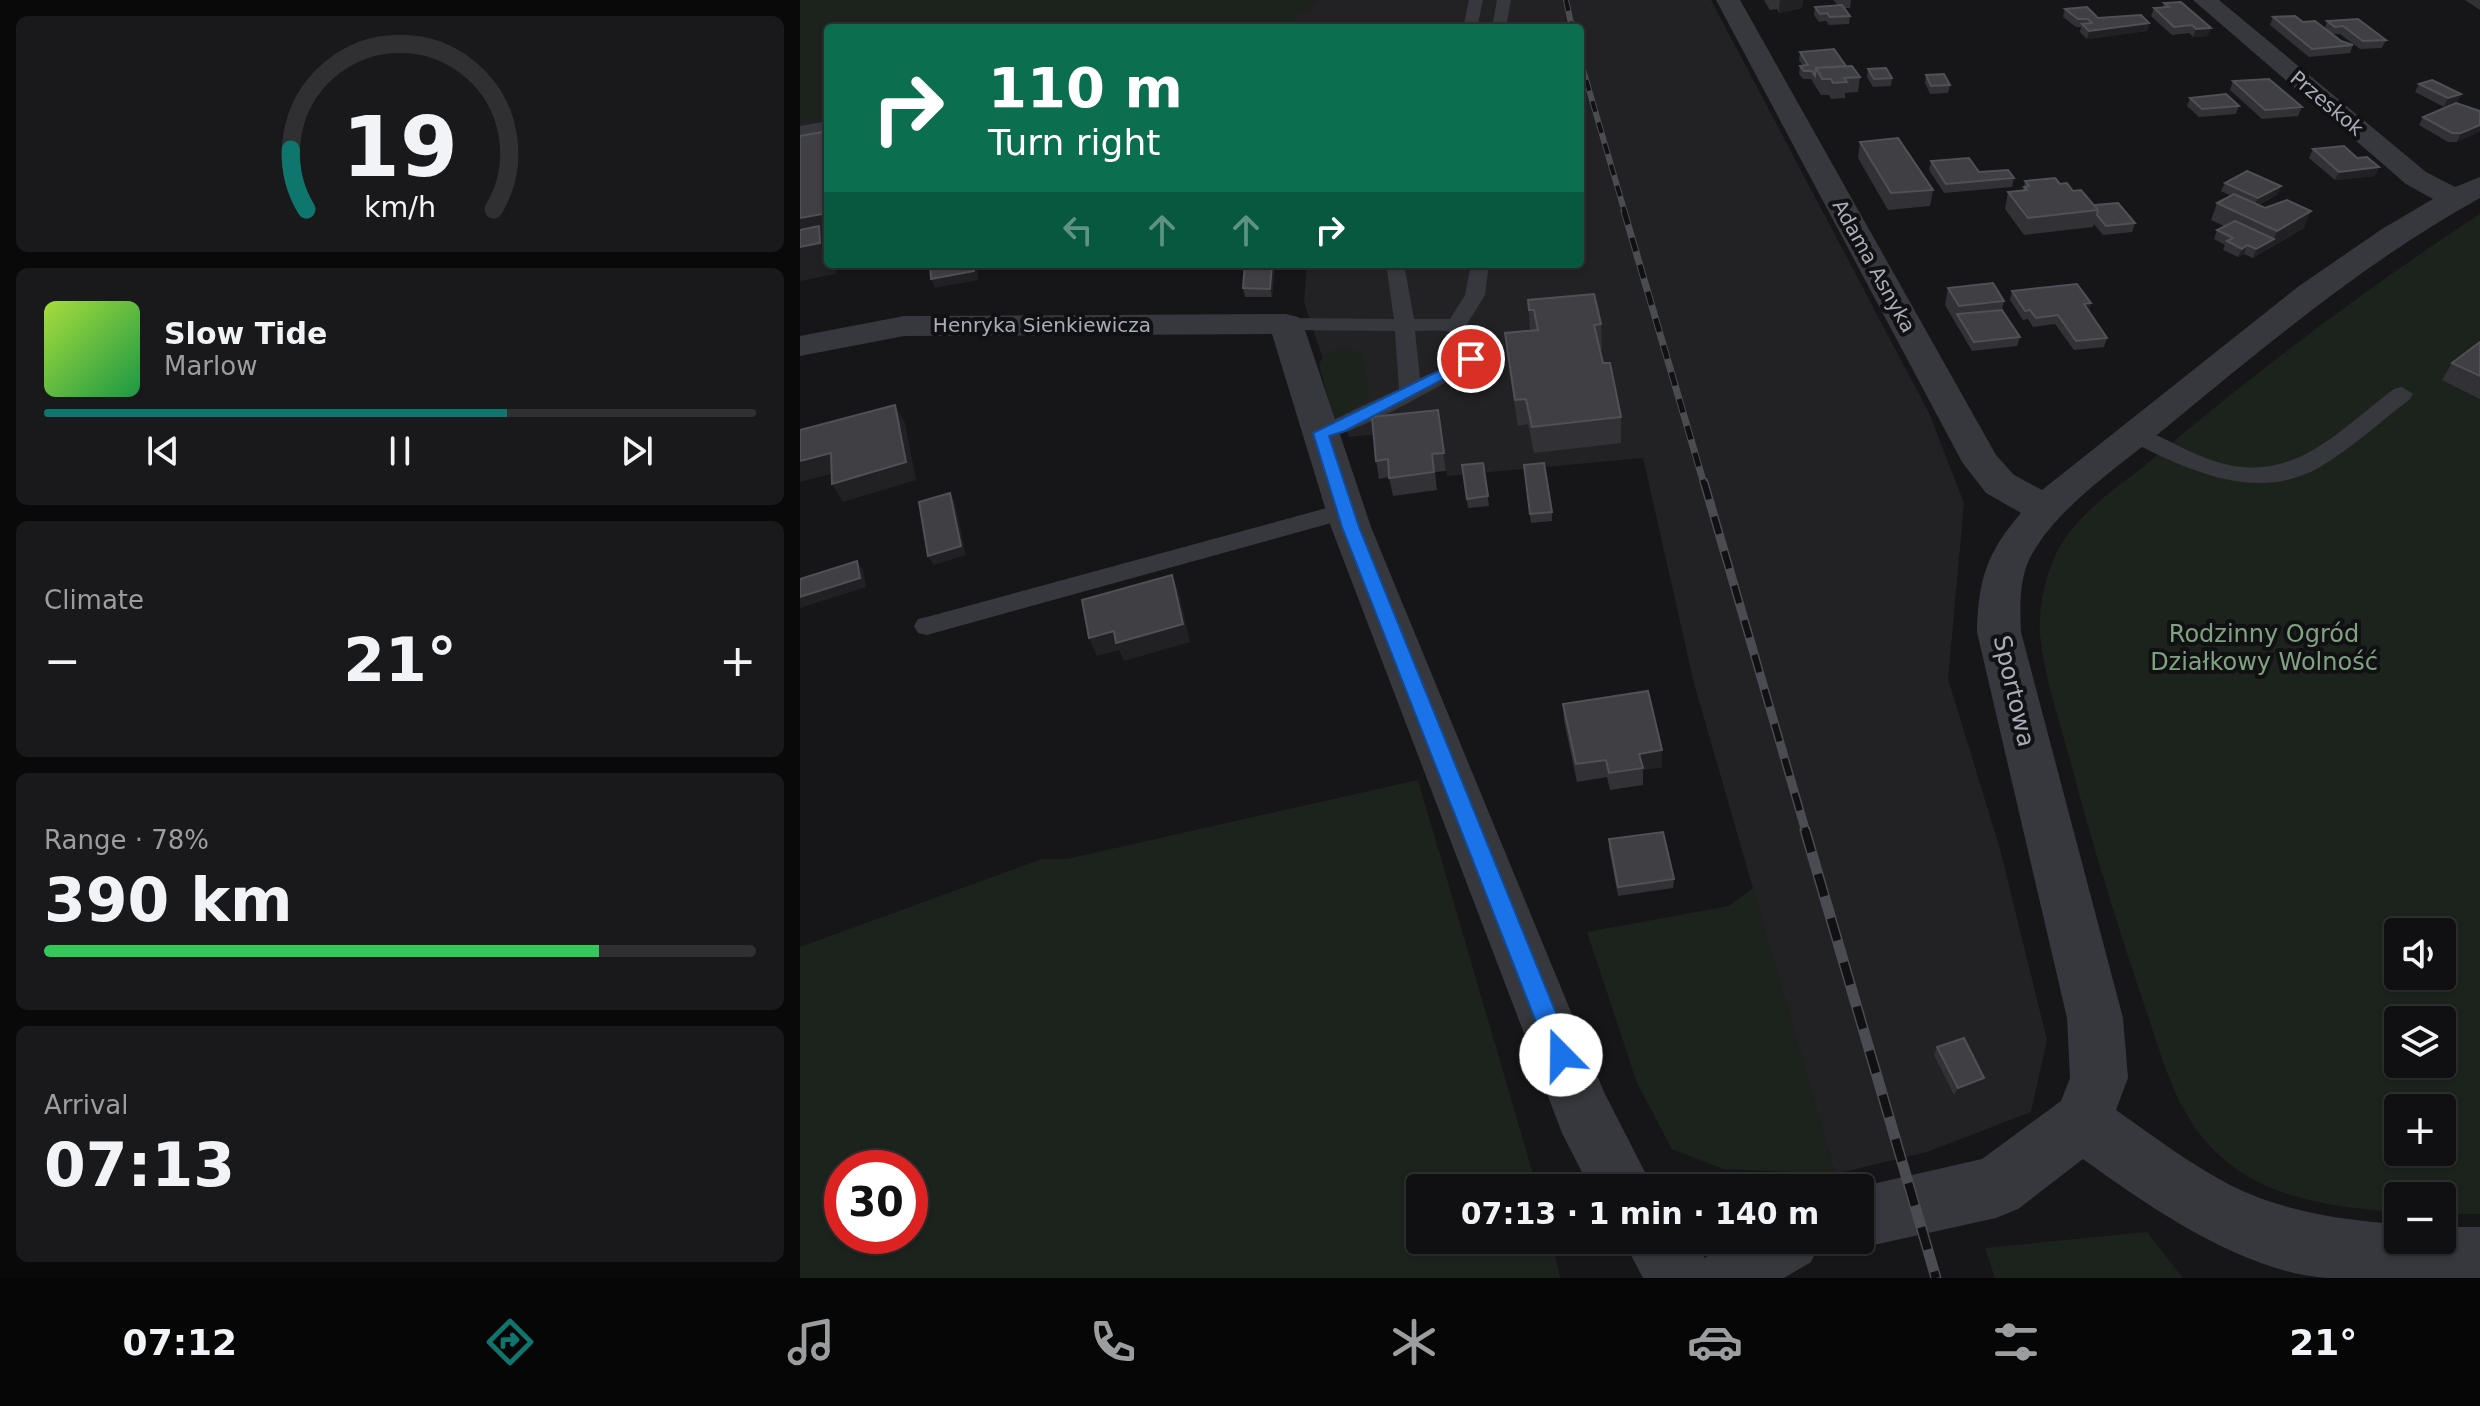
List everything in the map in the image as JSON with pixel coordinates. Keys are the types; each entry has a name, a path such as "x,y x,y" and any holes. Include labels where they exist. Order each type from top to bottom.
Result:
{"street":[{"name":"Adama Asnyka","path":"1728,0 1981,462 2000,484 2045,509"},
{"name":"Przeskok","path":"2205,0 2416,178 2467,192"},
{"name":"Sportowa","path":"2082,1122 2099,1078 2095,1018 1999,632 2000,588 2010,557 2045,509 2134,434 2337,272 2467,192"},
{"name":"Henryka Sienkiewicza","path":"800,346 904,326 1286,324"},
{"path":"1286,324 1345,511 1583,1112 1615,1174"},
{"path":"1874,1214 1996,1187 2082,1122 2185,1194 2250,1226 2310,1243 2374,1253 2480,1259"},
{"path":"1665,1254 1681,1278"},
{"path":"1729,1278 1764,1254"}],"lane":[{"path":"1471,24 1476,0"},
{"path":"1500,24 1504,0"},
{"path":"800,131 824,127"},
{"path":"1396,268 1405,324 1410,391"},
{"path":"1456,326 1475,295 1479,268"},
{"path":"1286,324 1456,326 1475,336 1479,345 1477,352 1466,363 1340,428 1321,433"},
{"path":"2134,434 2187,461 2218,472 2244,476 2268,475 2297,469 2313,461 2402,394"},
{"path":"927,626 1345,511"}],"shaded area":[{"path":"800,0 1711,0 1929,413 1964,503 1948,679 2000,849 2047,1040 2031,1112 1927,1152 1835,1174 1694,683 1643,458 1447,476 1440,428 1349,437 1304,302 1307,268 1584,268 1584,24 824,24 824,247 800,252"}],"green space":[{"path":"800,0 1322,0 1287,24 824,24 824,119 800,122"},
{"name":"Rodzinny Ogród Działkowy Wolność","path":"2480,214 2480,1214 2456,1214 2456,1182 2384,1182 2384,1211 2299,1197 2275,1190 2232,1166 2200,1134 2171,1082 2124,945 2052,696 2040,635 2041,604 2052,563 2064,539 2087,513 2233,393 2354,301"},
{"path":"1339,349 1355,350 1362,354 1370,397 1337,420 1333,417 1319,364 1325,354"},
{"path":"1418,780 1533,1174 1406,1174 1406,1254 1555,1254 1560,1278 800,1278 800,947 1042,859 1067,859"},
{"path":"1753,888 1835,1174 1723,1169 1672,1149 1637,1083 1587,932 1729,906"},
{"path":"2147,1232 2183,1278 1995,1278 1985,1248"}],"building":[{"path":"2181,2 2211,28 2196,29 2192,25 2174,27 2154,8 2169,7 2164,3"},
{"path":"1842,5 1850,16 1830,17 1827,13 1820,14 1815,7"},
{"path":"2087,7 2098,18 2141,15 2149,23 2089,31 2082,24 2092,23 2088,19 2078,19 2065,9"},
{"path":"2295,16 2303,22 2315,21 2341,41 2353,45 2312,49 2273,17"},
{"path":"2358,19 2386,40 2363,41 2343,26 2335,27 2327,21"},
{"path":"1834,49 1846,66 1816,68 1815,76 1812,71 1804,71 1800,66 1808,65 1800,52"},
{"path":"1852,66 1860,77 1844,78 1847,82 1833,83 1831,79 1822,79 1816,68"},
{"path":"1886,68 1892,78 1874,79 1868,69"},
{"path":"1944,74 1950,85 1931,86 1926,75"},
{"path":"2269,79 2302,107 2265,110 2233,81"},
{"path":"2432,80 2461,94 2448,98 2419,84"},
{"path":"2226,94 2239,106 2202,109 2190,98"},
{"path":"2456,103 2480,111 2480,125 2461,133 2452,133 2423,117"},
{"path":"824,132 824,214 800,218 800,136"},
{"path":"1898,138 1933,190 1891,193 1860,142"},
{"path":"2344,146 2357,158 2367,157 2379,167 2339,172 2313,149"},
{"path":"1969,158 1979,172 2008,170 2014,178 1946,184 1931,161"},
{"path":"2247,171 2281,186 2258,198 2225,183"},
{"path":"2055,178 2060,184 2067,183 2073,191 2081,190 2098,210 2028,218 2008,192 2027,190 2024,187 2029,186 2025,181"},
{"path":"2234,194 2265,208 2287,200 2311,211 2277,231 2217,203"},
{"path":"2118,203 2135,223 2106,226 2097,215 2094,205"},
{"path":"2235,221 2274,239 2256,249 2247,245 2242,249 2227,241 2233,238 2217,230"},
{"path":"819,226 820,243 800,247 800,230"},
{"path":"930,268 974,268 974,271 931,279"},
{"path":"1245,268 1272,268 1270,289 1243,288"},
{"path":"1993,283 2004,301 1959,306 1948,288"},
{"path":"2077,284 2091,303 2084,304 2107,338 2076,341 2058,315 2036,318 2030,310 2025,311 2012,291"},
{"path":"1594,294 1601,324 1594,325 1603,363 1610,363 1621,417 1532,427 1526,399 1515,400 1505,333 1538,330 1534,310 1529,310 1528,300"},
{"path":"2002,310 2020,337 1974,342 1957,314"},
{"path":"2480,342 2480,376 2452,363"},
{"path":"895,405 906,462 832,484 831,453 800,461 800,430"},
{"path":"1438,410 1444,453 1432,454 1434,472 1389,478 1388,459 1376,461 1372,417"},
{"path":"1483,463 1488,496 1467,499 1462,465"},
{"path":"1544,463 1552,512 1530,514 1524,465"},
{"path":"950,493 961,546 928,556 919,502"},
{"path":"857,561 860,578 800,597 800,579"},
{"path":"1172,575 1183,624 1116,643 1114,631 1089,638 1082,600"},
{"path":"1648,691 1662,750 1639,754 1643,768 1609,773 1606,760 1576,764 1563,704"},
{"path":"1663,832 1674,879 1618,887 1609,839"},
{"path":"1964,1038 1984,1078 1958,1088 1937,1047"}],"railway":[{"path":"1566,0 1571,24"},
{"path":"1584,73 1625,213"},
{"path":"1624,211 1704,484"},
{"path":"1704,482 1806,832"},
{"path":"1805,830 1936,1278"}],"route":[{"path":"1471,359 1340,428 1321,433 1351,527 1561,1055"}]}
